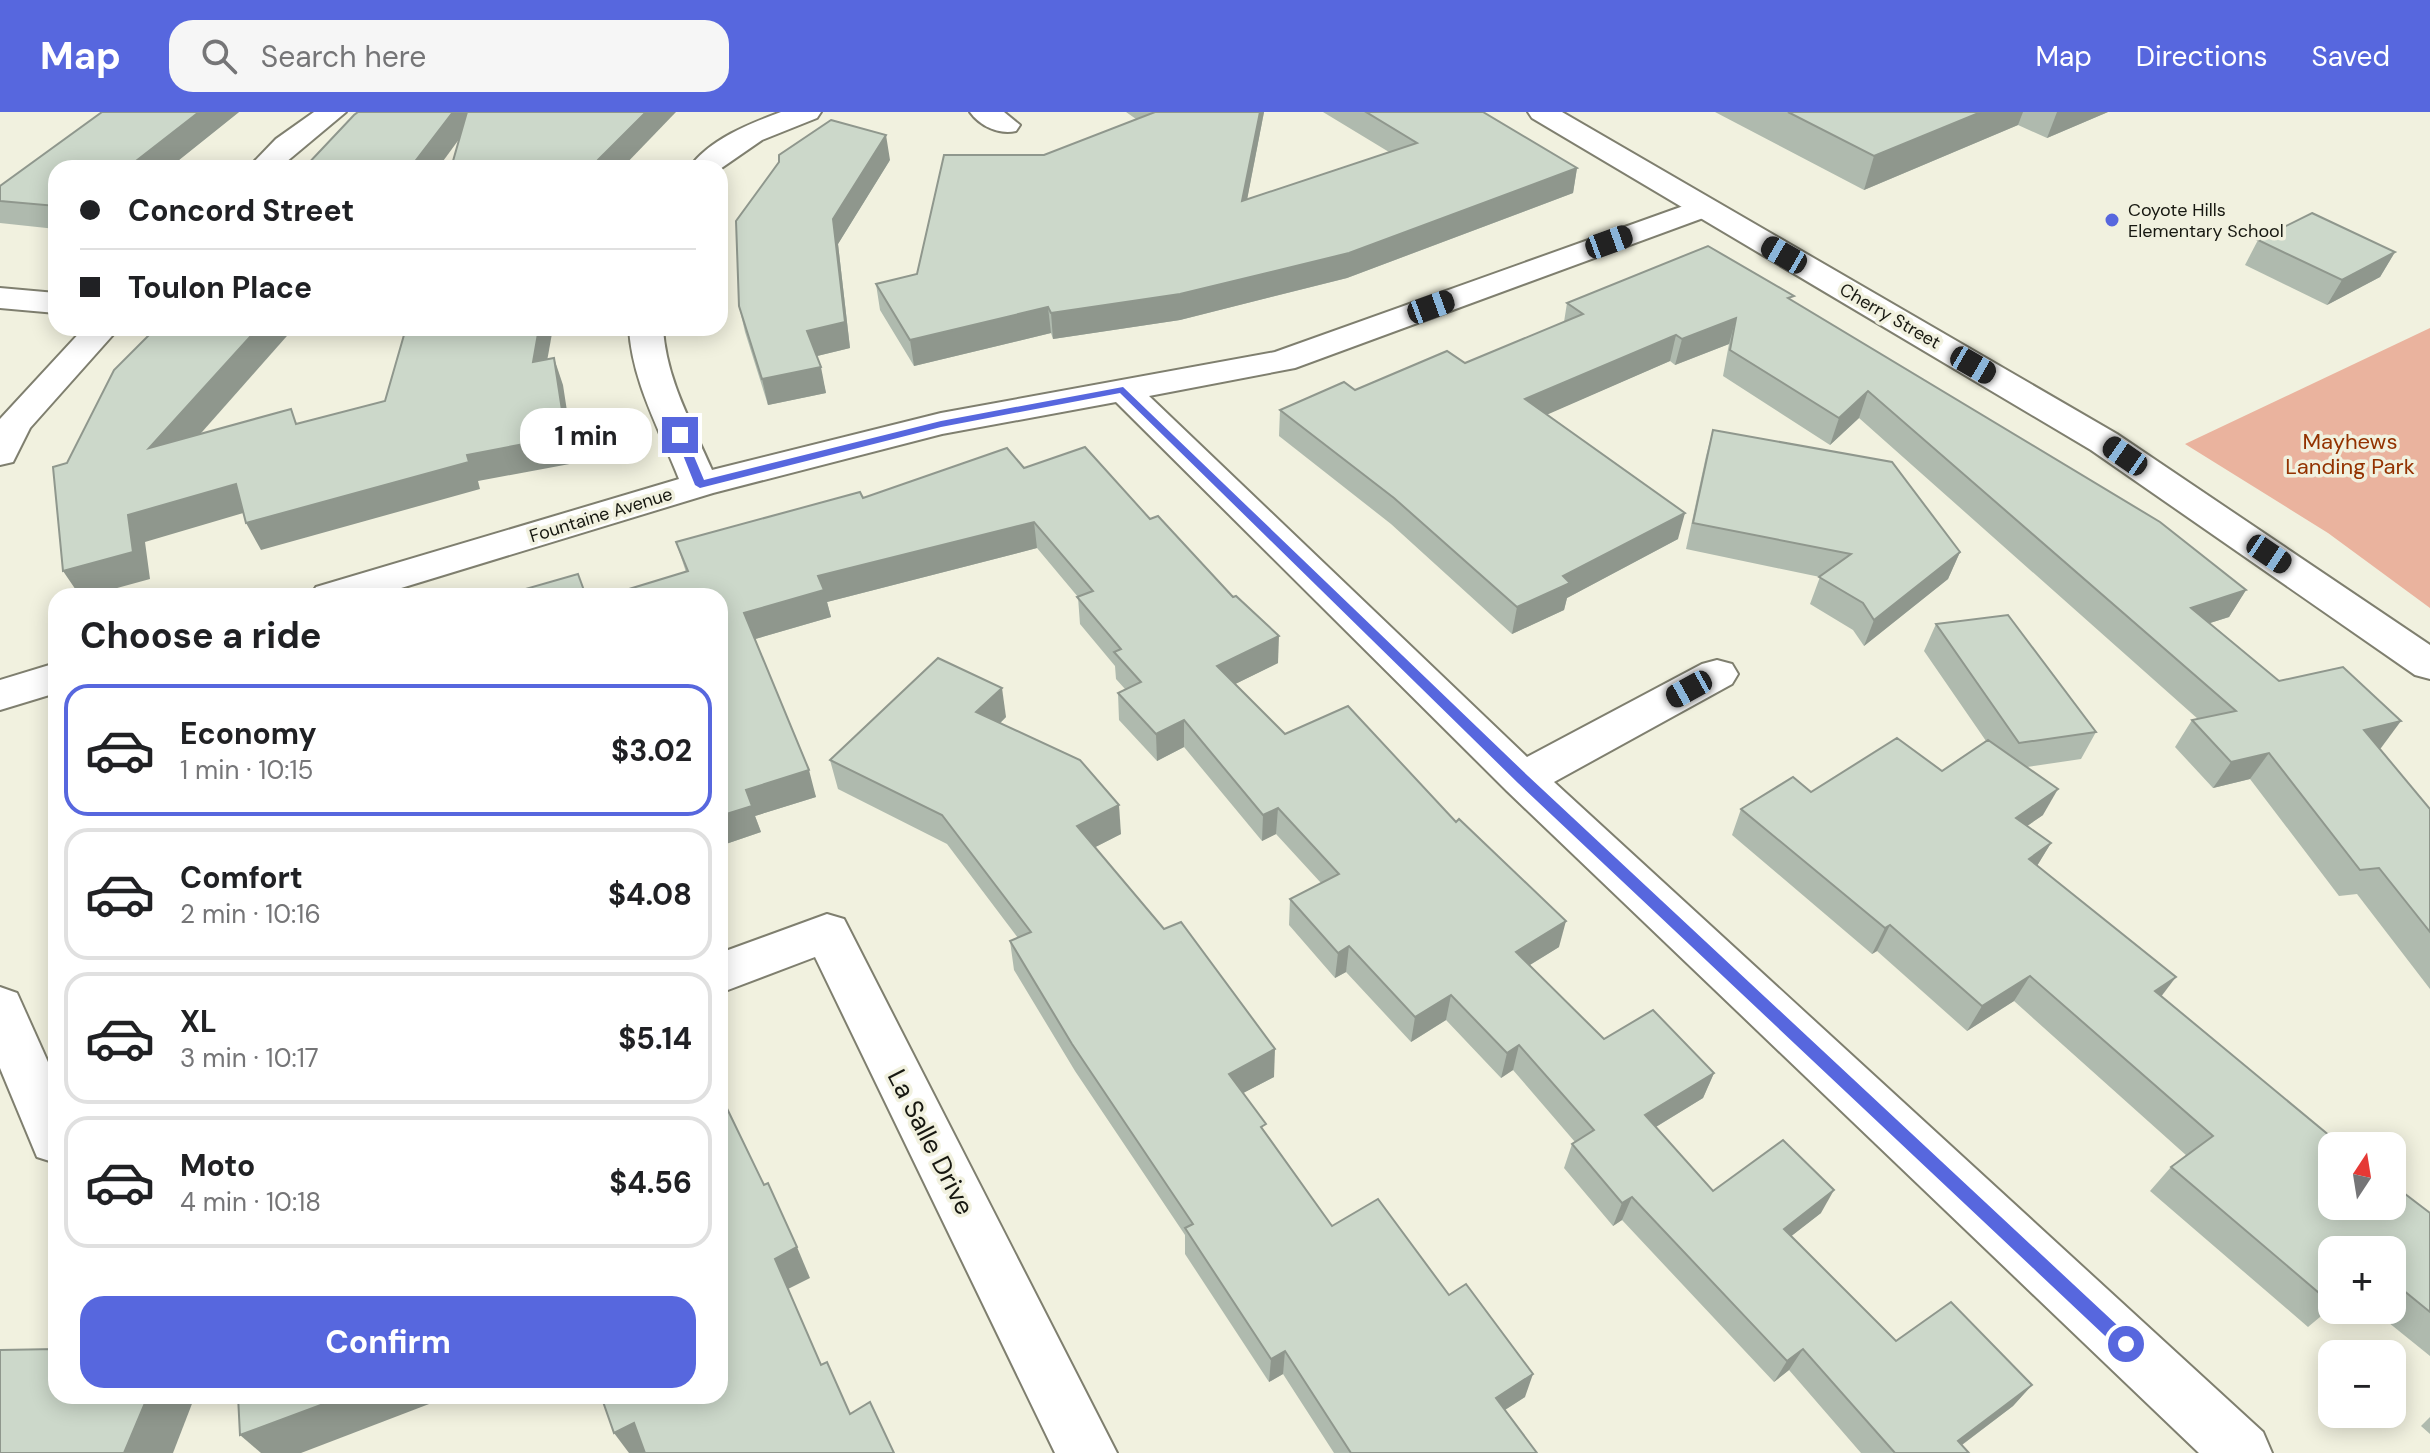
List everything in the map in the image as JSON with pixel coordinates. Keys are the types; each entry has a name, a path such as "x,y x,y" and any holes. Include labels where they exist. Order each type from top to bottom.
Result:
{"street":[{"path":"271,160 286,145 332,112"},
{"path":"712,160 743,138 807,112"},
{"name":"Cherry Street","path":"1542,112 2104,442 2430,665"},
{"name":"Fountaine Avenue","path":"357,588 700,485 941,424 1283,361 1703,208"},
{"path":"0,298 48,302"},
{"path":"0,454 14,424 95,336"},
{"path":"645,336 660,387 700,485"},
{"path":"1123,390 1523,779 2242,1453"},
{"path":"1523,779 1717,674"},
{"path":"0,695 48,680"},
{"name":"La Salle Drive","path":"728,970 827,933 1087,1453"},
{"path":"0,1008 48,1121"}],"green space":[{"name":"Mayhews Landing Park","path":"2430,328 2430,608 2328,533 2185,444"}],"building":[{"path":"102,112 199,112 137,160 48,160 48,205 0,201 0,186"},
{"path":"358,112 453,112 416,160 312,160"},
{"path":"467,112 646,112 598,160 453,160"},
{"path":"1155,112 1260,112 1242,201 1417,143 1366,112 1483,112 1577,168 1349,253 1180,294 1051,313 1048,307 910,340 876,284 917,274 944,155 1044,155"},
{"path":"1788,112 1981,112 1874,156"},
{"path":"831,120 886,135 833,219 845,322 807,331 821,367 762,379 739,306 736,221 779,162 779,155"},
{"path":"2312,213 2395,252 2342,280 2258,240"},
{"path":"1708,246 1794,296 1788,298 2160,522 2246,590 2191,608 2279,681 2343,667 2401,721 2364,730 2430,809 2430,932 2379,868 2360,870 2269,753 2231,762 2192,720 2236,711 1868,391 1839,418 1730,350 1736,318 1682,339 1676,335 1525,399 1685,513 1563,576 1570,583 1517,607 1394,498 1280,410 1344,382 1355,390 1447,351 1465,363 1583,314 1567,303"},
{"path":"148,336 251,336 149,448 291,409 296,424 385,401 404,336 538,336 533,362 554,358 566,436 467,455 469,462 246,523 236,484 128,515 133,552 63,571 53,467 67,463 114,370"},
{"path":"1713,430 1892,462 1960,552 1874,620 1863,603 1819,577 1851,554 1693,523"},
{"path":"1085,447 1150,519 1158,516 1233,597 1236,596 1279,636 1217,666 1285,734 1348,706 1456,822 1459,819 1566,921 1516,952 1604,1039 1653,1010 1714,1073 1645,1115 1713,1191 1783,1140 1834,1190 1784,1229 1896,1341 1951,1302 2032,1385 1958,1441 1969,1453 1895,1453 1803,1349 1787,1361 1632,1197 1622,1203 1572,1144 1594,1130 1519,1045 1507,1053 1451,995 1415,1017 1349,946 1338,953 1290,899 1339,874 1278,808 1263,815 1184,720 1156,734 1118,693 1141,682 1114,652 1121,649 1077,597 1093,591 1034,522 818,576 824,590 744,613 809,770 746,790 752,806 728,814 728,588 632,588 688,571 676,542 860,492 863,498 1007,448 1024,468"},
{"path":"578,574 583,588 529,588"},
{"path":"2008,615 2096,732 2019,743 1936,624"},
{"path":"938,658 1002,688 976,712 1080,760 1119,805 1077,826 1164,929 1181,922 1275,1049 1229,1074 1266,1124 1261,1127 1332,1226 1378,1199 1449,1295 1466,1284 1533,1374 1496,1398 1537,1453 1351,1453 1285,1351 1271,1359 1185,1228 1193,1224 1072,1044 1010,941 1031,932 942,815 830,760"},
{"path":"1897,738 1942,771 1988,740 2058,789 2016,818 2051,843 2029,859 2176,977 2155,991 2325,1132 2318,1132 2318,1220 2406,1220 2406,1195 2430,1213 2430,1312 2406,1292 2406,1236 2318,1236 2318,1292 2171,1167 2213,1136 2030,976 1982,1006 1890,925 1885,928 1741,809 1793,777 1811,792"},
{"path":"728,1111 764,1185 768,1183 797,1247 775,1259 821,1365 827,1362 850,1414 870,1402 894,1453 645,1453 634,1423 614,1433 604,1404 728,1404"},
{"path":"48,1349 48,1404 145,1404 124,1453 0,1453 0,1350"},
{"path":"238,1404 323,1404 240,1435"}],"place":[{"name":"Coyote Hills Elementary School","path":"2112,220"}],"route":[{"path":"680,435 700,485 941,424 1123,390 1523,779 2126,1344"}]}
